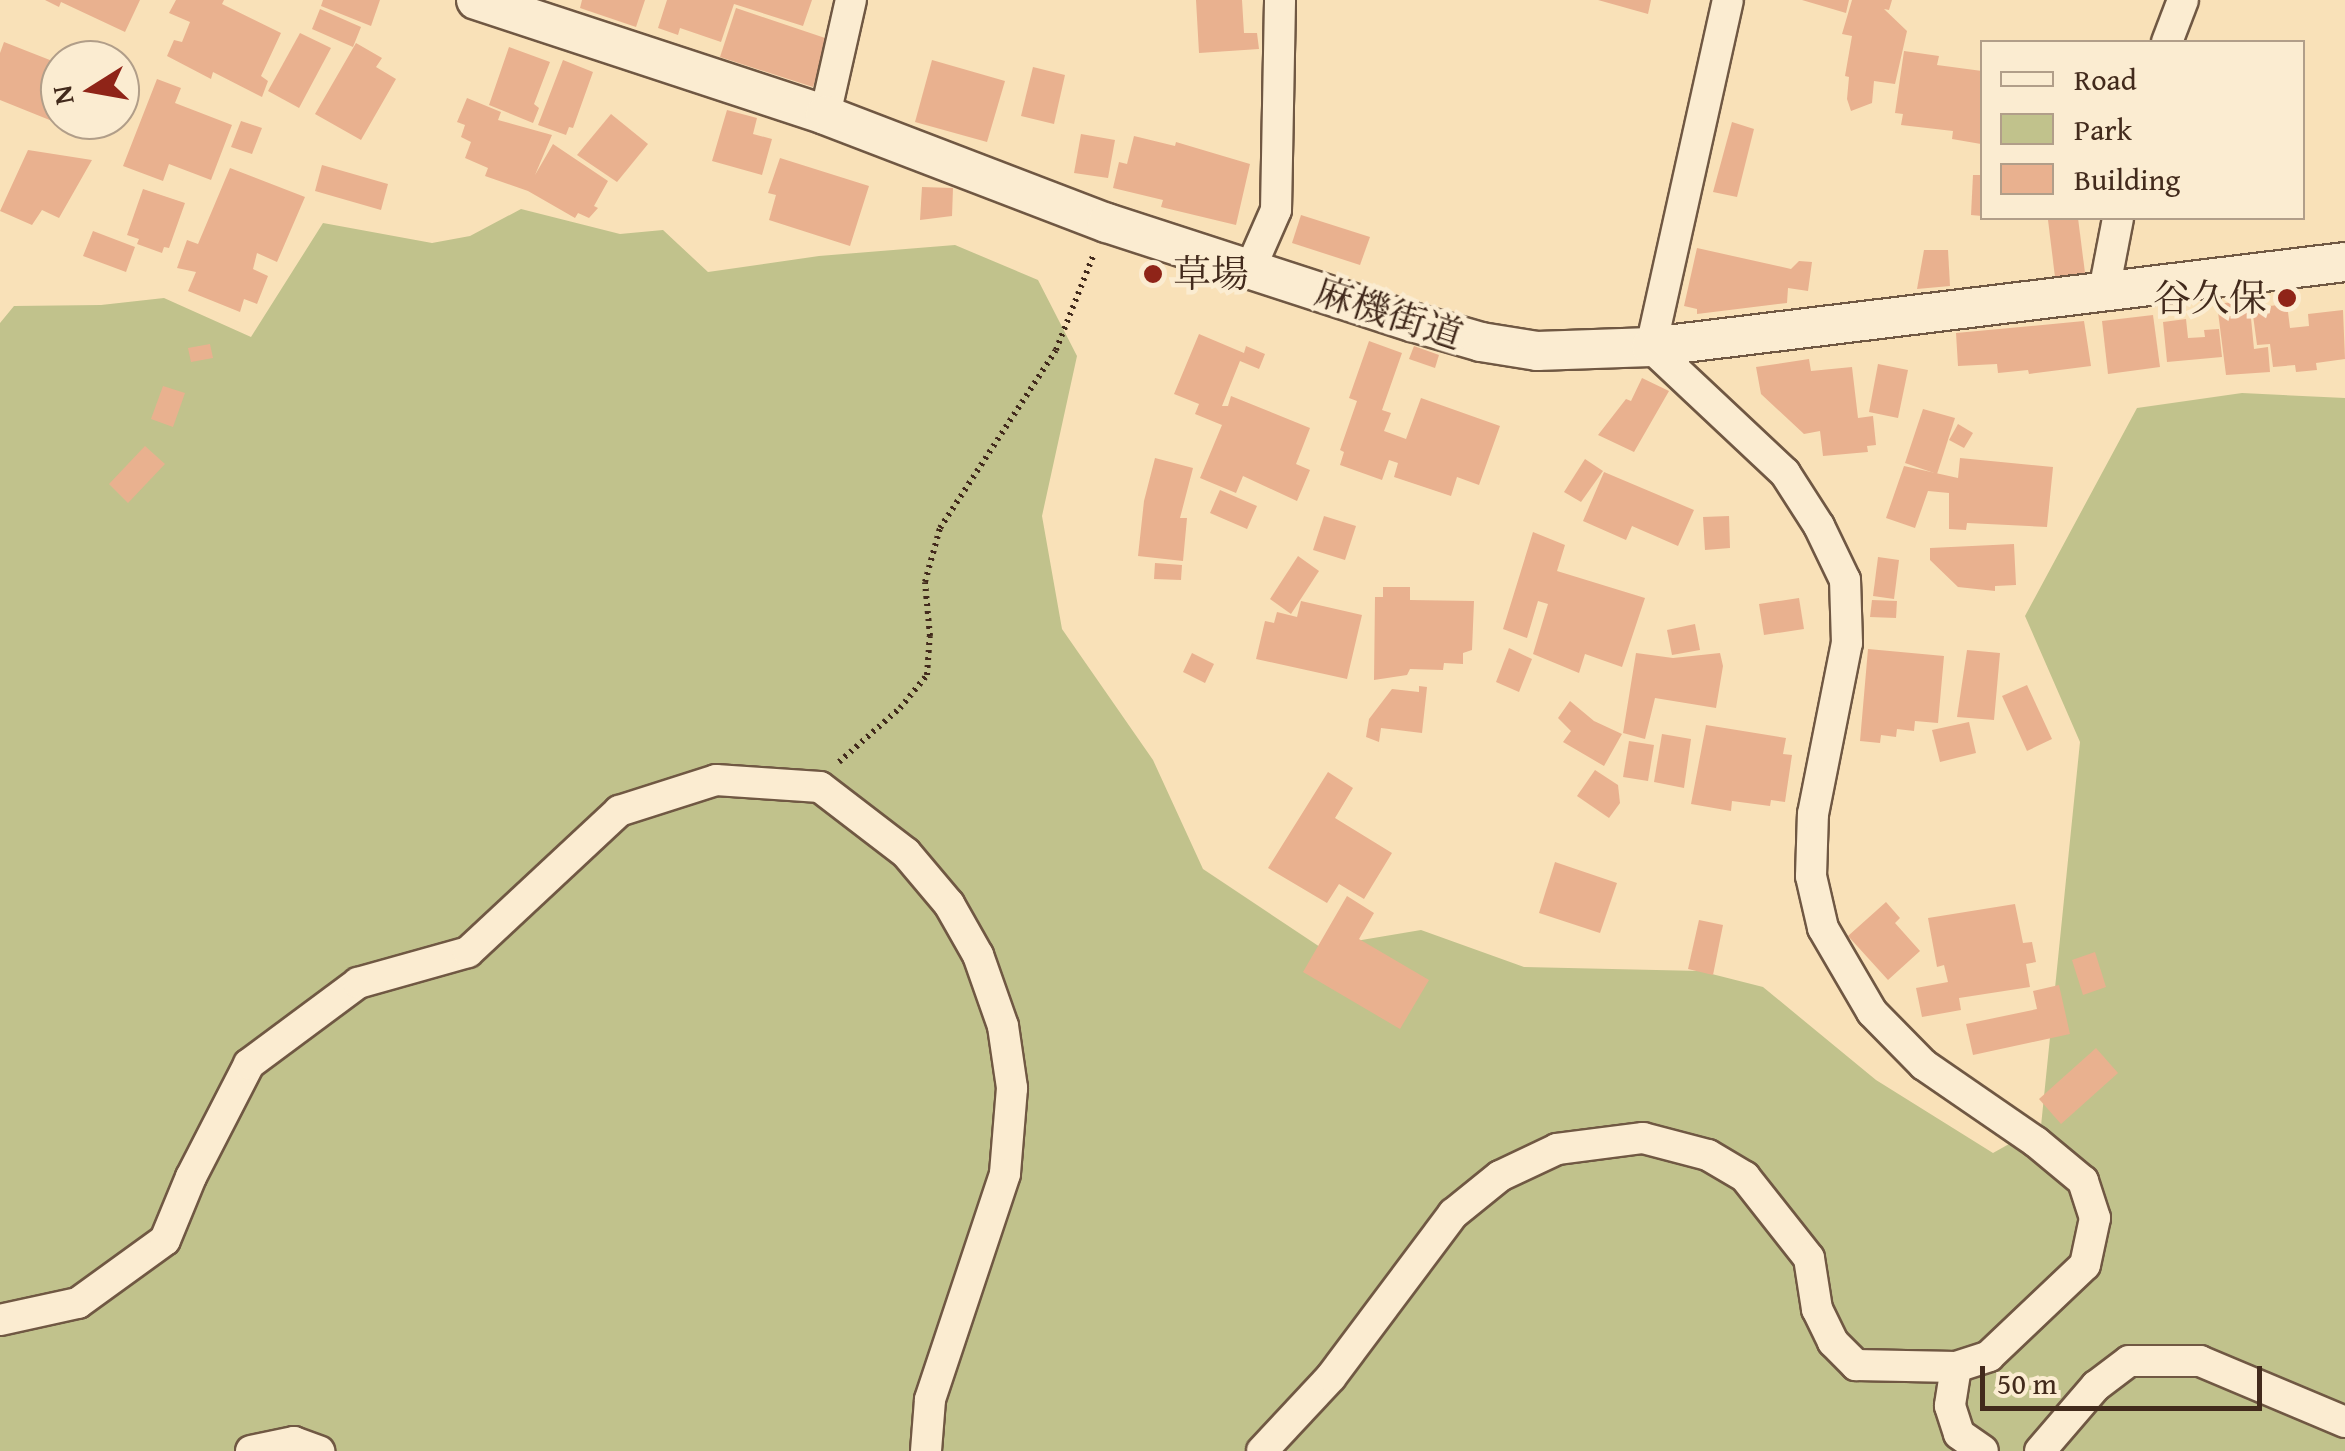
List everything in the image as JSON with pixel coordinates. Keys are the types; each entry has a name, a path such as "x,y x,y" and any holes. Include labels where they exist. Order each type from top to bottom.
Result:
{"street":[{"name":"麻機街道","path":"476,0 825,114 1107,222 1480,342 1537,352 1651,347 2345,262"},
{"path":"825,114 851,0"},
{"path":"1251,267 1276,210 1280,0"},
{"path":"1262,1451 1330,1377 1453,1214 1500,1176 1557,1149 1643,1138 1708,1155 1745,1177 1809,1258 1817,1310 1833,1342 1856,1365 1956,1367 1988,1356 2085,1264 2095,1218 2083,1181 2036,1142 1924,1064 1872,1012 1832,944 1811,876 1813,814 1847,643 1845,580 1819,526 1784,473 1651,347 1728,0"},
{"path":"2169,40 2183,0"},
{"path":"2104,291 2118,220"},
{"path":"0,1320 78,1303 166,1240 191,1177 250,1064 358,983 468,952 620,811 716,780 820,787 906,853 948,904 978,955 1003,1026 1012,1088 1005,1174 930,1400 926,1451"},
{"path":"2040,1451 2096,1386 2129,1361 2200,1360 2345,1422"},
{"path":"1956,1367 1950,1406 1959,1434 1983,1451"},
{"path":"251,1451 294,1442 319,1451"}],"path":[{"path":"820,787 850,748 900,708 927,674 930,636 925,582 940,528 1056,350 1107,222"}],"green space":[{"path":"521,209 620,234 663,230 708,272 819,256 955,245 1038,280 1077,356 1042,516 1062,629 1153,760 1203,869 1320,947 1421,930 1524,967 1700,971 1763,987 1876,1080 1993,1153 2041,1126 2080,742 2025,616 2137,408 2242,393 2345,398 2345,1451 0,1451 0,323 14,306 101,305 164,298 251,337 323,223 432,243 470,236"}],"building":[{"path":"45,0 140,0 125,32 61,2 59,7"},
{"path":"176,0 224,0 222,4 281,33 261,76 268,81 262,97 213,72 211,79 167,56 174,40 182,42 190,22 169,13"},
{"path":"323,0 380,0 371,26 321,6"},
{"path":"582,0 645,0 636,27 580,8"},
{"path":"667,0 812,0 803,26 734,4 721,42 680,28 678,35 658,28"},
{"path":"1196,0 1242,0 1244,33 1257,33 1259,49 1199,53"},
{"path":"1598,0 1651,0 1648,14"},
{"path":"1802,0 1849,0 1846,13"},
{"path":"1852,0 1892,0 1889,10 1884,9 1907,31 1895,84 1874,81 1872,103 1851,111 1847,99 1849,77 1845,76 1852,36 1842,34"},
{"path":"736,8 828,39 813,87 720,57"},
{"path":"320,9 361,27 353,47 312,29"},
{"path":"300,33 331,48 299,108 268,91"},
{"path":"4,42 40,56 40,116 0,100 0,53"},
{"path":"356,43 382,58 376,67 396,79 361,140 315,114"},
{"path":"509,47 550,62 534,104 539,108 533,123 489,105"},
{"path":"1904,51 1939,56 1937,65 1980,71 1980,144 1952,139 1953,131 1901,125 1903,114 1895,113"},
{"path":"563,60 593,72 573,128 569,127 566,135 538,125"},
{"path":"932,60 1005,81 987,142 915,122"},
{"path":"1033,67 1065,75 1054,124 1021,116"},
{"path":"157,79 181,88 175,103 232,125 211,180 169,164 163,181 123,166 133,140 140,140 140,122"},
{"path":"467,98 501,112 498,120 552,135 535,175 553,144 608,181 594,206 598,208 589,218 578,213 575,218 528,191 485,176 488,168 465,158 471,142 461,137 465,125 457,122"},
{"path":"727,110 757,118 753,134 772,139 762,175 712,161"},
{"path":"611,114 648,144 617,182 577,155"},
{"path":"241,121 262,128 252,154 231,147"},
{"path":"1732,122 1754,129 1737,197 1713,192"},
{"path":"1081,134 1115,140 1108,178 1074,173"},
{"path":"1134,136 1175,146 1176,142 1250,164 1236,225 1161,207 1163,200 1113,188 1119,162 1127,164"},
{"path":"28,150 92,160 59,218 42,210 32,225 0,211"},
{"path":"780,158 869,186 850,246 769,220 776,195 768,193"},
{"path":"322,165 388,184 381,210 315,191"},
{"path":"230,168 305,197 277,262 257,253 253,269 268,276 257,304 244,299 240,312 188,291 196,272 177,268 187,240 198,244"},
{"path":"1973,175 1980,175 1980,216 1971,215"},
{"path":"922,187 953,188 952,216 920,220"},
{"path":"143,189 185,203 169,248 164,247 162,253 137,244 139,239 127,235"},
{"path":"1301,215 1370,237 1360,265 1292,243"},
{"path":"2048,220 2078,220 2085,273 2055,277"},
{"path":"93,231 135,247 126,272 83,256"},
{"path":"1697,248 1791,269 1799,261 1812,262 1808,291 1788,288 1787,303 1697,314 1697,309 1684,306"},
{"path":"1924,250 1948,250 1950,286 1917,289"},
{"path":"2241,301 2242,309 2250,308 2254,349 2268,347 2270,372 2226,375 2217,304"},
{"path":"2287,304 2290,328 2309,326 2308,314 2343,310 2345,359 2316,363 2317,370 2296,372 2295,365 2273,367 2270,344 2257,345 2252,308"},
{"path":"2153,315 2160,367 2108,374 2102,321"},
{"path":"2186,319 2188,338 2205,337 2204,330 2219,329 2222,357 2167,362 2163,322"},
{"path":"2084,321 2091,366 2029,374 2028,370 1998,373 1997,364 1958,366 1956,333"},
{"path":"1199,334 1244,353 1246,346 1265,354 1259,369 1240,361 1222,406 1228,406 1231,396 1310,428 1296,464 1310,470 1297,501 1243,476 1236,493 1200,478 1222,425 1195,414 1199,404 1174,394"},
{"path":"1369,341 1402,353 1382,410 1391,413 1384,431 1406,439 1421,398 1500,426 1479,485 1457,477 1451,496 1394,477 1398,463 1389,460 1382,480 1340,465 1344,452 1340,450 1357,401 1349,398"},
{"path":"210,344 213,358 191,362 188,348"},
{"path":"1414,346 1439,355 1435,368 1409,359"},
{"path":"1809,359 1811,371 1852,367 1858,418 1873,416 1876,445 1867,446 1868,452 1823,456 1820,431 1804,434 1761,394 1756,367"},
{"path":"1878,364 1908,370 1898,418 1869,412"},
{"path":"1642,378 1669,391 1634,452 1598,435 1626,399 1631,401"},
{"path":"163,386 185,393 173,427 151,419"},
{"path":"1923,409 1955,418 1937,474 1905,463"},
{"path":"1958,424 1973,433 1964,448 1949,440"},
{"path":"145,446 165,464 128,503 109,484"},
{"path":"1155,458 1193,468 1180,518 1187,518 1183,561 1138,556 1144,501"},
{"path":"1960,458 2053,467 2047,527 1967,523 1966,530 1949,529 1949,493 1928,491 1915,528 1886,518 1904,466 1958,478"},
{"path":"1585,459 1603,471 1581,502 1564,492"},
{"path":"1604,472 1694,510 1678,546 1632,526 1626,540 1583,521"},
{"path":"1220,490 1257,506 1247,529 1210,513"},
{"path":"1324,516 1356,526 1345,560 1313,550"},
{"path":"1729,516 1730,548 1705,550 1703,517"},
{"path":"1533,532 1565,545 1557,571 1645,598 1622,667 1585,654 1579,673 1533,654 1548,604 1538,601 1527,638 1503,629"},
{"path":"2014,544 2016,585 1995,586 1995,591 1958,587 1930,560 1930,548"},
{"path":"1298,556 1319,571 1291,614 1270,599"},
{"path":"1878,557 1899,560 1894,599 1873,596"},
{"path":"1155,563 1182,565 1181,580 1154,579"},
{"path":"1383,587 1410,587 1410,600 1474,601 1472,650 1463,653 1463,664 1444,663 1443,670 1410,669 1407,675 1374,680 1375,597 1383,597"},
{"path":"1799,598 1804,629 1764,635 1759,604"},
{"path":"1872,600 1897,601 1896,618 1870,617"},
{"path":"1301,601 1362,615 1347,679 1256,659 1265,621 1274,623 1277,612 1297,617"},
{"path":"1695,624 1700,650 1672,655 1667,630"},
{"path":"1509,648 1532,659 1519,692 1496,682"},
{"path":"1868,649 1944,656 1938,723 1915,721 1914,731 1897,729 1896,737 1881,735 1880,743 1860,741"},
{"path":"1967,650 2000,653 1994,720 1957,717"},
{"path":"1192,653 1214,664 1205,683 1183,672"},
{"path":"1636,653 1673,658 1720,653 1723,666 1716,708 1655,698 1645,739 1623,733"},
{"path":"2027,685 2052,739 2027,751 2002,696"},
{"path":"1419,686 1427,687 1422,733 1381,728 1379,742 1366,737 1369,719 1392,689 1419,692"},
{"path":"1570,701 1594,721 1622,734 1604,766 1563,742 1571,731 1558,718"},
{"path":"1969,722 1976,753 1940,762 1932,730"},
{"path":"1706,725 1786,738 1783,754 1792,755 1785,802 1771,800 1770,806 1732,801 1731,811 1691,804"},
{"path":"1662,734 1691,739 1684,788 1654,782"},
{"path":"1629,741 1654,745 1648,781 1623,777"},
{"path":"1595,770 1618,785 1620,803 1609,818 1577,796"},
{"path":"1328,772 1353,788 1335,818 1392,853 1364,899 1339,884 1327,903 1268,868"},
{"path":"1555,862 1617,883 1600,933 1539,913"},
{"path":"1347,896 1374,913 1359,939 1429,980 1400,1029 1303,972"},
{"path":"1886,902 1900,918 1895,923 1920,951 1888,980 1848,936"},
{"path":"2015,904 2023,943 2032,942 2036,962 2026,964 2030,987 1959,998 1961,1010 1922,1017 1916,988 1948,982 1944,965 1937,967 1928,918"},
{"path":"1699,920 1723,925 1713,975 1688,969"},
{"path":"2095,952 2106,987 2083,995 2072,960"},
{"path":"2059,985 2070,1034 1973,1055 1966,1024 2037,1009 2033,991"},
{"path":"2096,1048 2118,1073 2061,1124 2039,1099"}],"place":[{"name":"草場","path":"1153,274"},
{"name":"谷久保","path":"2287,298"}]}
